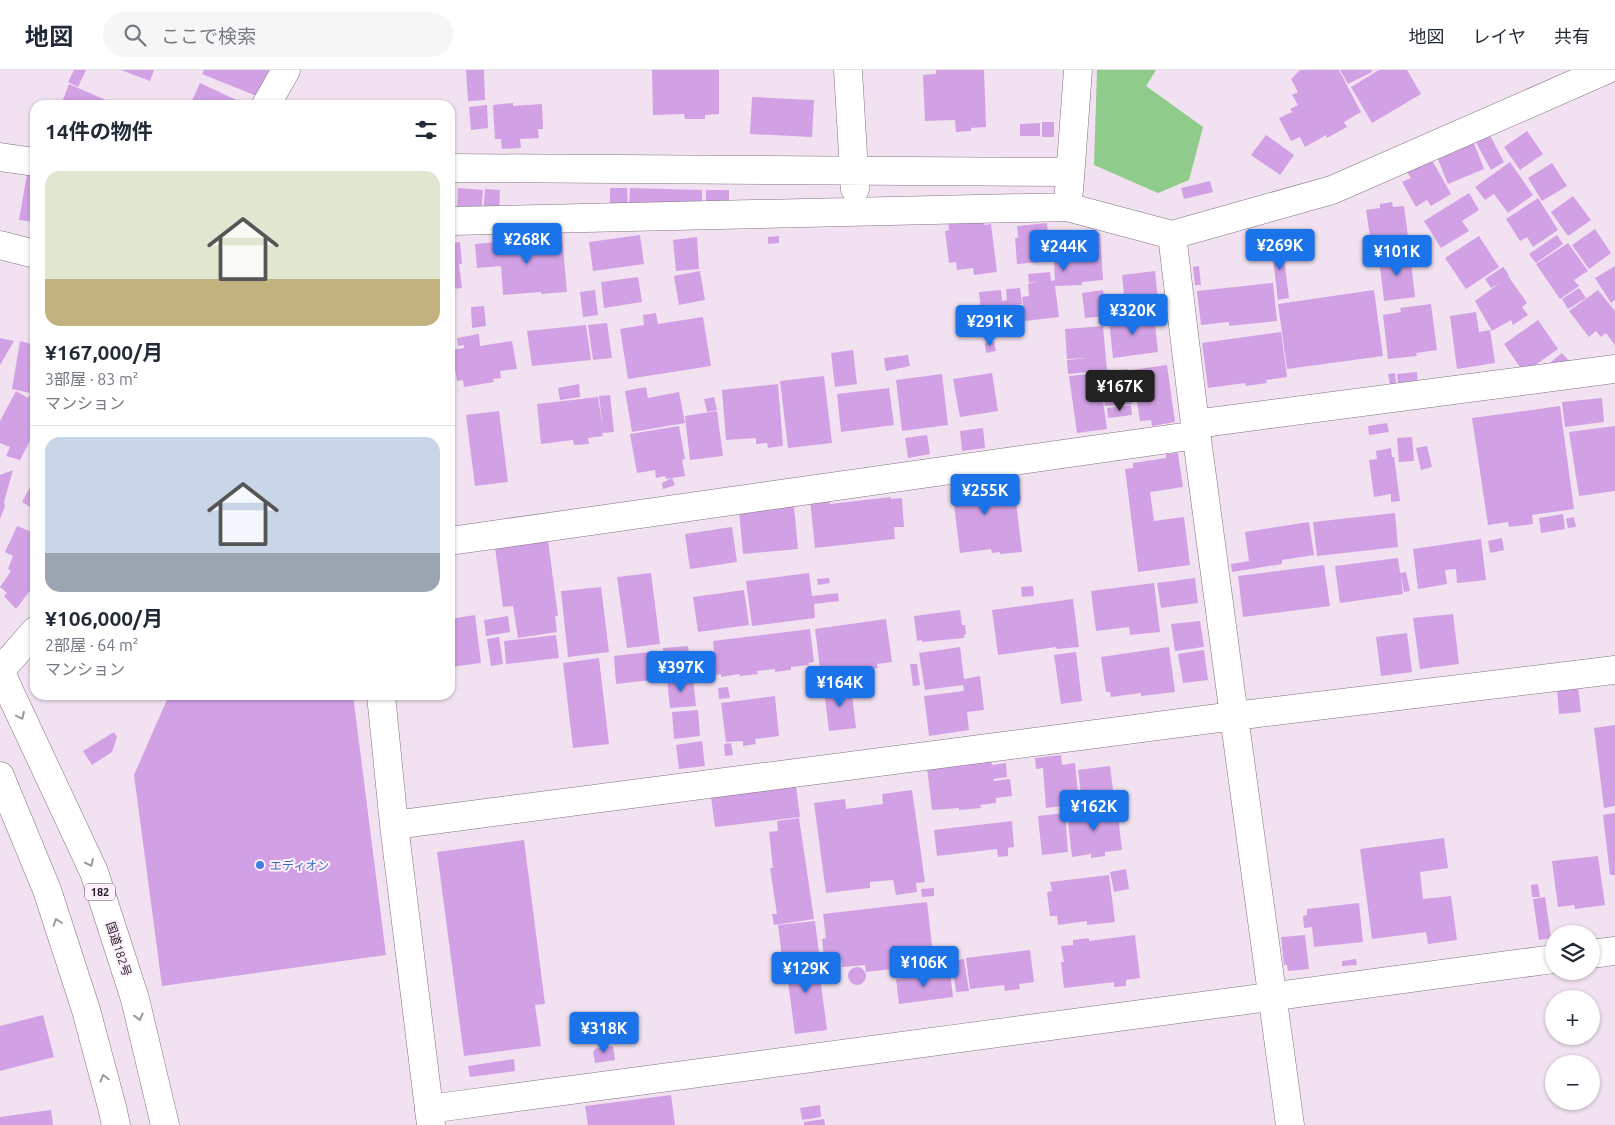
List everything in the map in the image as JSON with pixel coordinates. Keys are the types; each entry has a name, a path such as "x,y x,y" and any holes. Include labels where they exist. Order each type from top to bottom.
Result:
{"main road":[{"path":"269,100 286,70"},
{"path":"848,70 856,211"},
{"path":"1067,207 1078,70"},
{"path":"455,221 1067,207 1172,235 1332,190 1606,70"},
{"path":"0,157 30,161"},
{"path":"455,168 1070,172"},
{"path":"1172,235 1196,430 1290,1125"},
{"path":"0,245 30,253"},
{"path":"455,540 1615,369"},
{"path":"0,671 30,637"},
{"path":"394,824 1234,716 1615,670"},
{"name":"国道182号","path":"0,671 94,872 135,999 164,1125"},
{"path":"382,700 394,824 430,1117 1273,996 1545,960"},
{"path":"0,776 46,890 86,1010 116,1125"},
{"path":"1600,953 1615,951"}],"green space":[{"path":"1097,70 1156,70 1146,86 1203,127 1189,180 1158,193 1094,165"}],"building":[{"path":"74,70 86,70 78,87 68,82"},
{"path":"121,70 154,70 150,81"},
{"path":"204,70 272,70 259,97 202,74"},
{"path":"466,70 484,70 485,100 468,101"},
{"path":"652,70 719,70 719,114 705,115 705,119 685,119 684,114 653,115"},
{"path":"936,70 984,70 986,127 956,132 955,120 925,121 923,75 936,74"},
{"path":"1300,70 1339,70 1361,112 1344,122 1347,127 1327,138 1326,135 1305,147 1300,137 1291,141 1279,118 1292,112 1290,109 1298,105 1292,95 1298,92 1291,79"},
{"path":"1340,70 1371,70 1372,72 1348,84"},
{"path":"1379,70 1407,70 1421,94 1372,123 1351,87"},
{"path":"200,83 236,100 192,100"},
{"path":"69,84 106,100 63,100"},
{"path":"752,97 814,100 812,137 750,134"},
{"path":"513,103 513,106 542,104 543,129 538,129 539,138 520,139 521,148 502,149 501,139 495,139 493,105"},
{"path":"487,105 488,128 471,130 469,107"},
{"path":"1042,122 1054,122 1054,137 1042,137"},
{"path":"1040,123 1040,136 1020,136 1020,124"},
{"path":"1487,130 1504,162 1491,170 1473,137"},
{"path":"1527,131 1543,154 1520,170 1504,147"},
{"path":"1470,133 1484,169 1448,184 1437,157"},
{"path":"1266,135 1294,155 1280,175 1251,155"},
{"path":"1429,155 1451,194 1431,206 1427,200 1416,207 1402,182 1411,178 1405,169"},
{"path":"1510,162 1533,195 1508,213 1494,194 1485,200 1475,187"},
{"path":"1552,163 1567,186 1542,201 1528,178"},
{"path":"27,174 30,175 30,221 19,220"},
{"path":"1210,181 1213,192 1184,199 1181,188"},
{"path":"458,188 483,190 481,215 457,214"},
{"path":"610,188 627,188 628,208 610,208"},
{"path":"630,188 702,190 702,207 629,208"},
{"path":"485,189 500,190 499,215 483,214"},
{"path":"706,190 729,190 729,204 706,204"},
{"path":"1469,193 1479,210 1462,221 1469,231 1441,248 1424,221"},
{"path":"1573,196 1591,220 1568,236 1551,212"},
{"path":"1538,198 1558,230 1533,247 1527,237 1520,241 1506,219"},
{"path":"1392,202 1393,207 1404,206 1409,244 1372,250 1366,210 1380,208 1380,204"},
{"path":"984,219 984,225 991,224 997,272 974,275 973,268 957,270 956,262 949,263 945,231 949,230 948,221"},
{"path":"1047,223 1051,261 1017,264 1015,238 1018,238 1017,226"},
{"path":"1595,229 1611,253 1589,269 1572,245"},
{"path":"1080,231 1080,234 1100,233 1103,280 1082,282 1082,285 1055,286 1059,317 1025,321 1022,297 1029,296 1028,284 1037,282 1029,283 1028,274 1050,272 1051,281 1055,280 1052,232"},
{"path":"640,235 644,264 593,271 589,242"},
{"path":"1557,235 1563,244 1536,263 1529,254"},
{"path":"562,236 567,292 503,295 501,266 477,268 475,244"},
{"path":"779,236 779,243 768,244 768,237"},
{"path":"1479,236 1499,267 1466,289 1445,258"},
{"path":"697,237 699,269 676,271 673,240"},
{"path":"455,242 460,242 462,264 459,264 462,288 455,289"},
{"path":"1282,242 1289,298 1278,300 1271,243"},
{"path":"1568,243 1588,271 1574,280 1579,286 1560,299 1536,264"},
{"path":"1410,254 1415,297 1384,301 1379,258"},
{"path":"1199,266 1201,285 1195,285 1193,267"},
{"path":"1615,266 1615,300 1611,303 1595,278"},
{"path":"1503,267 1527,303 1522,307 1528,315 1513,325 1511,320 1492,331 1475,301 1501,282 1491,288 1485,279"},
{"path":"700,271 705,300 679,305 674,276"},
{"path":"1155,271 1158,300 1155,301 1156,312 1109,318 1106,296 1124,294 1122,275"},
{"path":"638,277 642,302 604,308 601,282"},
{"path":"1273,283 1277,321 1229,326 1229,322 1201,325 1197,291"},
{"path":"1020,288 1022,304 1007,306 1019,305 1022,328 994,332 993,320 987,321 986,310 981,311 979,292 1001,290 1002,301 1007,300 1006,289"},
{"path":"1579,288 1586,298 1568,309 1562,299"},
{"path":"595,290 598,315 583,317 580,292"},
{"path":"1103,290 1107,316 1085,318 1082,293"},
{"path":"1374,290 1383,356 1287,369 1278,304"},
{"path":"1598,290 1615,311 1615,345 1606,333 1601,337 1596,331 1589,337 1569,311"},
{"path":"1431,304 1437,350 1416,353 1417,356 1388,359 1383,315 1401,312 1400,308"},
{"path":"484,306 486,326 472,328 471,307"},
{"path":"1476,312 1479,332 1490,330 1495,363 1457,369 1450,316"},
{"path":"656,313 658,324 703,317 711,366 628,379 620,329 644,325 643,315"},
{"path":"1154,315 1158,352 1113,358 1109,320"},
{"path":"1538,320 1558,349 1524,373 1504,344"},
{"path":"607,323 612,358 593,360 588,325"},
{"path":"586,325 591,360 532,366 527,331"},
{"path":"1103,326 1107,370 1068,374 1067,360 1087,358 1067,359 1065,329"},
{"path":"1281,332 1287,377 1266,380 1267,383 1246,386 1245,383 1208,388 1202,343"},
{"path":"479,334 480,346 512,341 517,369 500,371 501,378 493,379 494,382 464,387 463,380 457,381 455,369 455,350 464,348 464,345 458,346 457,338"},
{"path":"0,338 14,341 0,365"},
{"path":"20,341 30,344 30,393 12,389"},
{"path":"994,342 996,351 986,353 985,343"},
{"path":"853,350 857,384 835,387 831,353"},
{"path":"1562,353 1570,362 1546,366"},
{"path":"908,355 910,366 886,371 884,358"},
{"path":"1167,365 1175,422 1152,426 1151,420 1140,421 1132,370"},
{"path":"1128,369 1132,404 1105,406 1101,372"},
{"path":"1417,372 1418,390 1399,392 1397,374"},
{"path":"992,373 998,411 960,417 953,379"},
{"path":"1099,373 1107,429 1077,433 1069,376"},
{"path":"1395,373 1396,383 1390,384 1388,374"},
{"path":"942,374 948,425 902,431 896,380"},
{"path":"824,376 832,443 788,448 780,381"},
{"path":"579,384 580,397 560,400 558,388"},
{"path":"778,384 783,446 768,448 767,443 756,444 756,438 726,440 722,390"},
{"path":"646,387 648,398 679,392 685,423 632,432 625,391"},
{"path":"889,388 894,425 841,432 837,394"},
{"path":"16,391 28,398 30,396 30,441 20,460 6,456 10,447 0,443 0,421"},
{"path":"610,395 614,432 602,433 603,436 588,438 589,444 574,445 573,440 541,444 537,404 598,397 603,429 599,396"},
{"path":"714,397 717,410 707,412 704,399"},
{"path":"1602,398 1604,422 1565,427 1562,402"},
{"path":"1131,405 1132,415 1108,418 1107,408"},
{"path":"1560,406 1574,509 1532,515 1533,524 1509,527 1508,522 1488,525 1472,418"},
{"path":"499,411 508,482 475,486 466,415"},
{"path":"717,411 723,456 690,460 685,416"},
{"path":"1387,423 1389,432 1369,435 1368,426"},
{"path":"679,426 685,459 682,460 685,476 666,479 665,476 656,478 655,470 637,473 630,434"},
{"path":"1615,426 1615,491 1579,496 1569,432"},
{"path":"983,428 985,448 962,451 960,431"},
{"path":"927,435 930,454 908,458 905,438"},
{"path":"1412,437 1414,461 1399,462 1397,438"},
{"path":"1427,446 1432,467 1421,470 1416,448"},
{"path":"1391,448 1400,501 1391,502 1391,494 1374,497 1369,460 1377,459 1376,451"},
{"path":"1178,453 1183,487 1150,492 1154,521 1184,517 1190,565 1138,572 1125,469 1133,468 1133,463 1166,458 1166,454"},
{"path":"13,470 4,502 5,506 0,519 0,475"},
{"path":"1018,473 1021,500 1010,502 1006,475"},
{"path":"1002,475 1006,503 1016,502 1022,552 1000,554 1000,552 992,553 991,549 960,553 951,481"},
{"path":"672,478 675,485 663,489 662,483"},
{"path":"30,487 30,507 22,502"},
{"path":"891,497 891,499 902,498 904,527 894,527 895,539 815,548 810,500 829,498 830,504"},
{"path":"794,506 798,549 743,554 739,511"},
{"path":"1395,513 1398,547 1317,556 1313,522"},
{"path":"1563,514 1565,529 1541,533 1539,518"},
{"path":"1574,517 1576,527 1568,528 1566,519"},
{"path":"1309,522 1314,555 1282,560 1282,564 1232,572 1231,564 1249,561 1245,532"},
{"path":"17,526 30,531 30,591 16,609 4,596 7,593 0,587 11,571 8,569 13,556 5,552"},
{"path":"732,527 737,562 690,569 685,534"},
{"path":"547,533 558,616 555,616 557,632 518,638 513,606 503,607 494,540"},
{"path":"1502,538 1504,550 1490,553 1488,541"},
{"path":"1481,539 1486,580 1457,583 1456,569 1445,570 1447,584 1418,589 1413,549"},
{"path":"1398,558 1400,573 1406,572 1410,591 1404,592 1401,575 1403,594 1340,603 1335,566"},
{"path":"1324,565 1330,606 1243,617 1238,576"},
{"path":"651,573 660,644 627,648 617,577"},
{"path":"809,573 812,596 838,593 839,601 814,604 815,618 752,626 746,581"},
{"path":"829,578 830,583 818,585 817,579"},
{"path":"1195,578 1198,603 1161,608 1157,583"},
{"path":"1154,583 1160,632 1130,635 1129,627 1096,631 1091,591"},
{"path":"1033,586 1034,596 1022,597 1021,587"},
{"path":"601,587 609,652 568,657 561,591"},
{"path":"744,590 749,625 698,632 693,597"},
{"path":"1073,599 1079,647 1057,649 1056,647 998,655 992,610"},
{"path":"960,610 962,625 965,625 966,634 964,638 917,641 914,616"},
{"path":"1453,614 1459,664 1420,669 1413,618"},
{"path":"475,615 481,663 455,666 455,618"},
{"path":"508,616 510,632 486,636 484,620"},
{"path":"886,619 892,662 877,664 878,668 821,676 815,629"},
{"path":"1200,621 1204,647 1175,651 1171,624"},
{"path":"810,629 814,662 808,663 809,665 791,667 791,670 775,672 775,669 757,671 758,674 740,676 739,674 721,677 721,674 716,675 713,641"},
{"path":"1407,633 1412,672 1381,676 1376,637"},
{"path":"556,635 559,658 506,664 504,641"},
{"path":"499,637 503,664 491,666 487,639"},
{"path":"688,646 692,674 666,677 663,648"},
{"path":"960,647 964,679 980,676 984,710 967,712 969,730 929,736 924,696 964,691 963,685 925,690 919,653"},
{"path":"1169,647 1175,692 1141,696 1141,693 1111,697 1110,692 1106,692 1101,657"},
{"path":"1204,650 1208,680 1183,683 1178,654"},
{"path":"649,652 651,680 616,684 614,656"},
{"path":"1076,652 1082,701 1061,704 1054,655"},
{"path":"599,658 609,744 573,748 563,663"},
{"path":"910,664 917,664 920,685 913,686"},
{"path":"693,678 696,706 670,708 667,680"},
{"path":"851,686 856,728 829,731 824,689"},
{"path":"1578,686 1581,712 1559,714 1557,688"},
{"path":"728,687 730,698 719,699 718,688"},
{"path":"775,696 779,736 755,739 756,744 743,746 743,741 726,742 721,703"},
{"name":"エディオン","path":"167,700 354,700 386,955 162,986 134,775"},
{"path":"698,710 700,736 674,739 672,712"},
{"path":"1615,725 1615,806 1604,808 1594,728"},
{"path":"114,732 117,737 112,752 92,765 83,751"},
{"path":"702,741 705,766 679,769 676,745"},
{"path":"731,743 733,755 725,756 724,744"},
{"path":"1061,755 1062,765 1075,763 1079,804 1046,808 1043,768 1036,769 1035,758"},
{"path":"991,760 992,765 1006,763 1007,777 993,779 994,781 1010,779 1012,796 996,798 996,803 980,805 981,808 932,810 927,768"},
{"path":"1110,766 1114,798 1082,802 1078,770"},
{"path":"796,786 800,817 715,827 711,797"},
{"path":"912,790 925,882 916,883 917,892 896,895 893,880 870,882 870,888 826,893 814,803 845,799 846,809 883,804 882,794"},
{"path":"1101,800 1102,807 1083,809 1082,803"},
{"path":"1117,807 1122,850 1105,852 1105,856 1091,858 1091,854 1072,857 1067,813"},
{"path":"1065,813 1068,852 1042,855 1038,816"},
{"path":"1615,813 1615,875 1610,875 1603,815"},
{"path":"799,818 814,919 774,925 772,914 777,914 770,868 773,868 769,832 778,831 777,821"},
{"path":"1012,821 1014,847 1008,848 1008,856 998,857 997,849 937,856 934,830"},
{"path":"1444,838 1448,868 1420,872 1423,899 1451,896 1457,940 1428,944 1426,932 1372,939 1360,849"},
{"path":"524,840 545,1004 535,1005 541,1046 464,1056 437,852"},
{"path":"1598,856 1605,905 1575,909 1574,905 1558,907 1552,861"},
{"path":"1126,869 1129,889 1114,892 1110,872"},
{"path":"1109,875 1115,922 1087,925 1087,921 1058,925 1057,916 1050,916 1047,892 1052,891 1050,882"},
{"path":"1538,884 1540,897 1532,897 1531,885"},
{"path":"934,888 934,896 922,897 921,889"},
{"path":"1545,897 1549,925 1545,925 1545,939 1539,940 1533,899"},
{"path":"927,902 934,964 866,972 865,965 842,967 841,955 824,957 822,939 826,938 823,914"},
{"path":"1359,903 1363,942 1314,947 1312,927 1304,928 1303,916 1307,915 1307,909"},
{"path":"815,921 819,953 782,957 778,925"},
{"path":"1135,935 1140,978 1126,980 1126,986 1114,987 1114,982 1064,988 1061,962 1064,962 1061,946 1073,945 1073,940 1089,938 1089,941"},
{"path":"1305,935 1309,969 1288,971 1287,965 1284,965 1281,937"},
{"path":"1030,950 1034,982 1019,984 1020,989 1005,991 1004,985 970,989 966,958"},
{"path":"817,954 827,1030 795,1034 785,959"},
{"path":"964,959 969,991 956,992 952,961"},
{"path":"1356,959 1357,965 1342,966 1342,961"},
{"path":"857,967 863,970 866,976 863,982 857,985 851,982 848,976 851,970"},
{"path":"950,972 953,997 899,1004 896,979"},
{"path":"43,1015 54,1057 0,1071 0,1026"},
{"path":"613,1046 615,1060 595,1063 593,1052 596,1048"},
{"path":"514,1059 515,1071 470,1077 468,1066"},
{"path":"671,1095 675,1125 588,1125 585,1106"},
{"path":"820,1105 821,1117 802,1120 800,1108"},
{"path":"51,1110 53,1125 0,1125 0,1117"},
{"path":"824,1119 825,1125 804,1125 804,1122"}],"place":[{"name":"エディオン","path":"260,865"}]}
